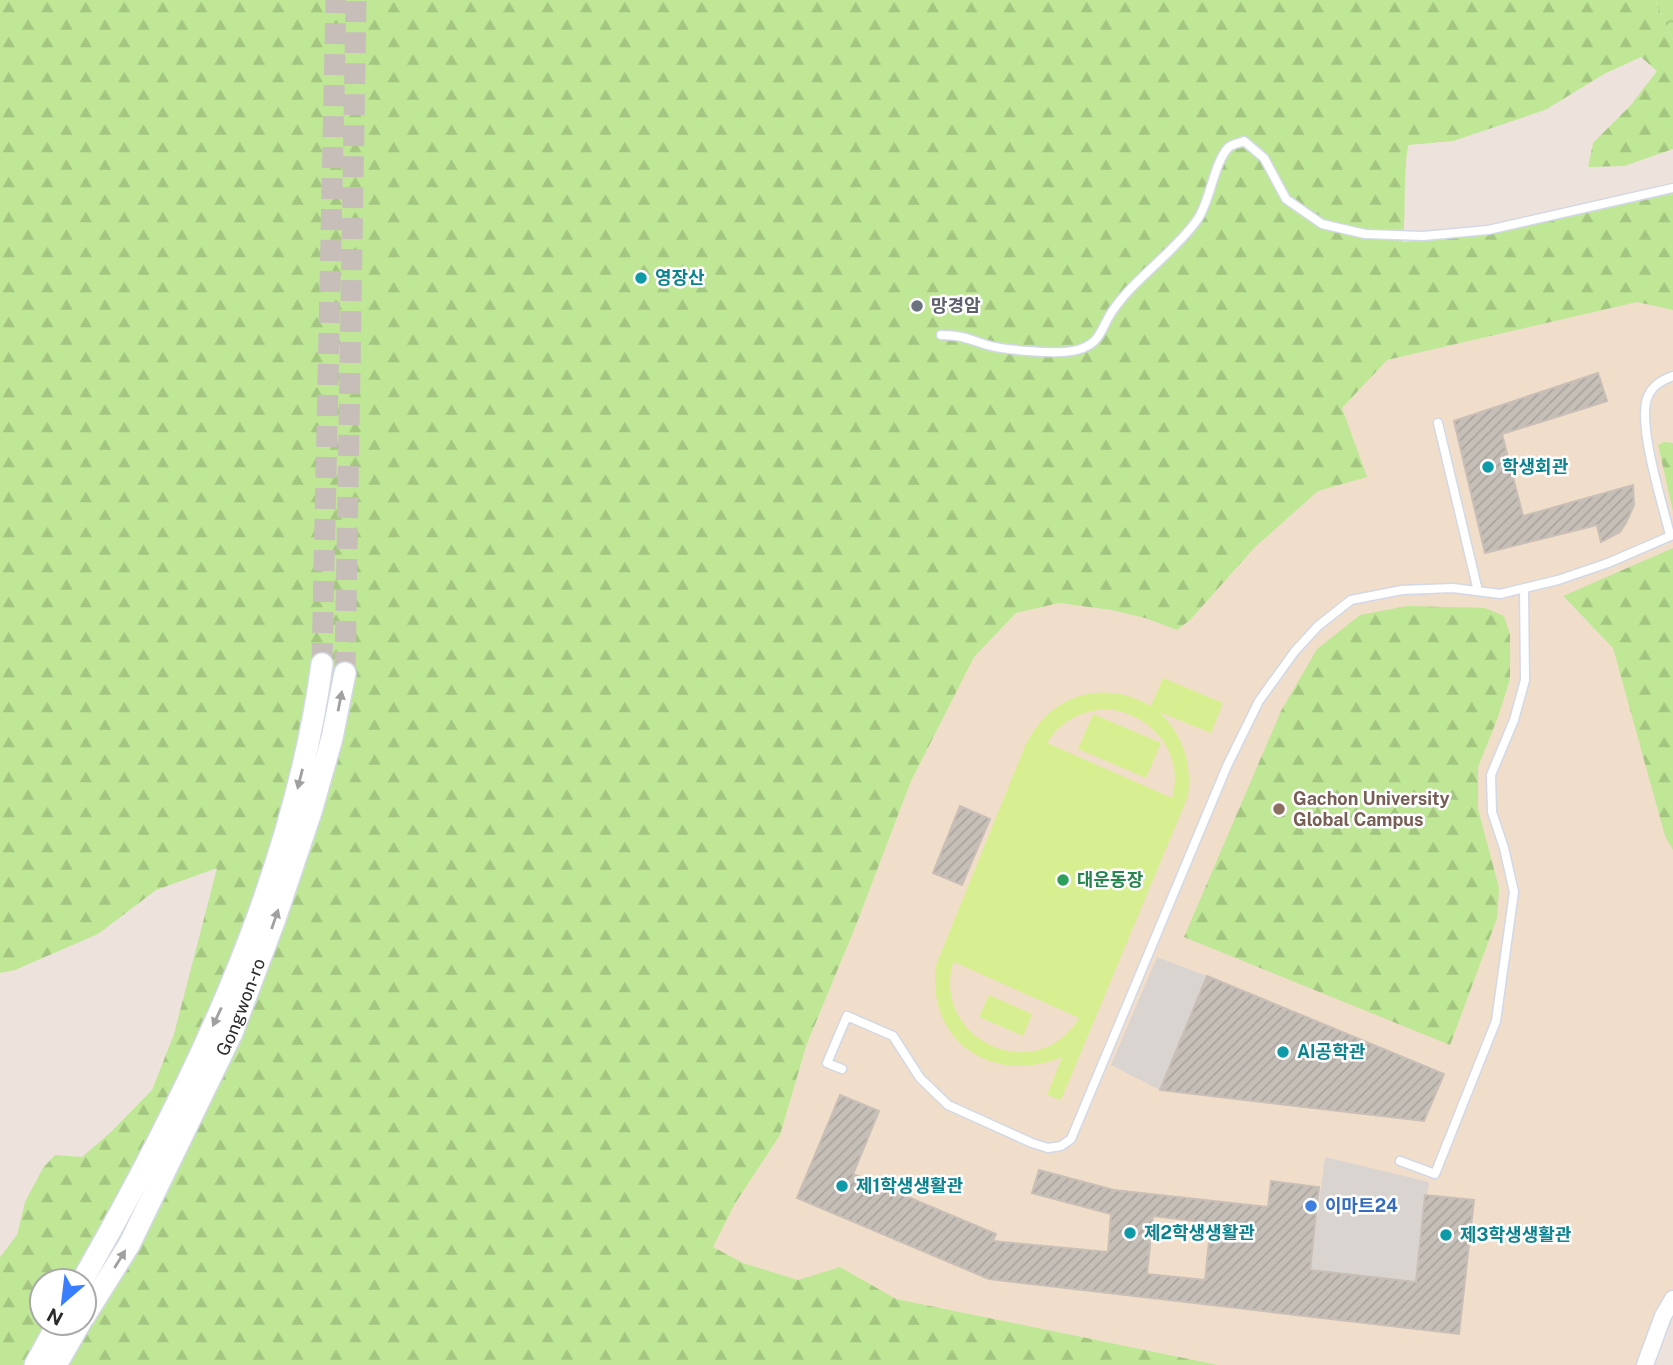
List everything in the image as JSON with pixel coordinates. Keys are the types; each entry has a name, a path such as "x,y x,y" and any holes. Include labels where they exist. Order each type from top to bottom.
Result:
{"main road":[{"name":"Gongwon-ro","path":"90,1267 148,1158 233,984 296,796 314,724 322,664"},
{"name":"Gongwon-ro","path":"98,1295 129,1245 232,1033 275,919 310,812 332,738 345,673"},
{"path":"34,1365 50,1337"},
{"path":"56,1365 72,1337"}],"street":[{"path":"1645,1365 1663,1316 1673,1299"}],"lane":[{"path":"941,335 961,335 989,346 1062,353 1079,350 1099,338 1125,293 1174,247 1199,217 1217,171 1230,147 1244,141 1264,158 1286,199 1322,224 1365,234 1423,236 1488,230 1673,188"},
{"path":"842,1069 827,1063 847,1016 893,1036 920,1078 948,1105 1048,1148 1061,1146 1071,1139 1227,766 1259,701 1295,651 1318,626 1351,600 1402,590 1453,588 1500,594 1558,580 1608,563 1671,535 1646,434 1645,409 1647,397 1654,387 1673,376"},
{"path":"1438,423 1478,591"},
{"path":"1400,1161 1435,1174 1496,1021 1514,892 1492,812 1491,775 1514,720 1525,680 1524,588"}],"shaded area":[{"name":"Gachon University Global Campus","path":"1637,302 1673,310 1673,548 1563,597 1613,648 1665,836 1673,850 1673,1299 1645,1365 1218,1365 896,1299 840,1267 798,1280 743,1263 712,1248 734,1205 780,1135 806,1046 911,781 974,657 1017,613 1059,603 1111,610 1145,618 1177,630 1190,620 1255,547 1318,491 1366,477 1342,408 1387,360"},
{"path":"1157,957 1207,976 1160,1090 1111,1065"},
{"path":"1325,1157 1429,1182 1416,1282 1310,1270"}],"green space":[{"path":"0,0 1655,0 1673,40 1673,149 1624,166 1588,167 1593,143 1630,106 1657,71 1641,57 1604,74 1545,110 1453,141 1408,145 1403,242 1448,239 1673,191 1673,310 1637,302 1387,360 1342,408 1367,477 1318,491 1255,547 1190,620 1177,630 1145,618 1111,610 1059,603 1016,613 974,657 911,781 806,1046 780,1135 734,1205 713,1247 743,1263 798,1280 840,1267 896,1299 1218,1365 0,1365 0,1257 17,1235 25,1202 43,1168 55,1155 82,1157 152,1090 174,1034 217,868 156,890 98,934 15,970 0,973"},
{"path":"1655,0 1673,0 1673,40"},
{"path":"1664,442 1673,443 1673,511 1658,445"},
{"path":"1673,548 1673,850 1665,836 1613,648 1563,596"},
{"path":"1407,606 1485,608 1504,616 1510,635 1510,679 1478,767 1478,809 1499,888 1497,918 1450,1045 1184,937 1281,711 1317,649 1360,615"},
{"name":"대운동장","path":"1163,678 1223,703 1211,733 1159,712 1174,730 1184,750 1189,772 1188,796 1061,1100 1047,1095 1062,1057 1036,1065 1012,1066 989,1061 969,1051 953,1036 942,1016 936,992 936,965 1025,746 1036,728 1048,714 1079,696 1114,693 1151,706","holes":["1106,709 1137,718 1161,738 1173,765 1175,781 1172,798 1047,743 1065,723 1088,712","954,962 1079,1018 1061,1039 1039,1050 1015,1052 992,1046 972,1033 958,1014 950,991"]},
{"path":"1093,714 1161,743 1146,778 1078,749"},
{"path":"989,995 1032,1014 1023,1036 979,1017"}],"building":[{"name":"학생회관","path":"1598,373 1607,401 1502,434 1523,516 1633,485 1634,505 1626,523 1620,532 1601,542 1597,525 1485,553 1454,421"},
{"path":"960,806 990,819 962,885 933,873"},
{"name":"AI공학관","path":"1207,976 1444,1074 1424,1121 1160,1090"},
{"path":"840,1095 879,1111 853,1174 996,1234 993,1241 1108,1252 1111,1214 1032,1193 1039,1170 1114,1190 1268,1207 1271,1181 1319,1187 1310,1270 1416,1282 1425,1195 1474,1200 1459,1334 989,1279 797,1198","holes":["1153,1216 1211,1223 1205,1280 1147,1274"]}],"tunnel":[{"path":"322,664 336,0"},
{"path":"345,673 356,0"}],"place":[{"name":"영장산","path":"641,278"},
{"name":"망경암","path":"917,306"},
{"name":"학생회관","path":"1488,467"},
{"name":"Gachon University Global Campus","path":"1279,809"},
{"name":"대운동장","path":"1063,880"},
{"name":"AI공학관","path":"1283,1052"},
{"name":"제1학생생활관","path":"842,1186"},
{"name":"이마트24","path":"1311,1206"},
{"name":"제2학생생활관","path":"1130,1233"},
{"name":"제3학생생활관","path":"1446,1235"}]}
